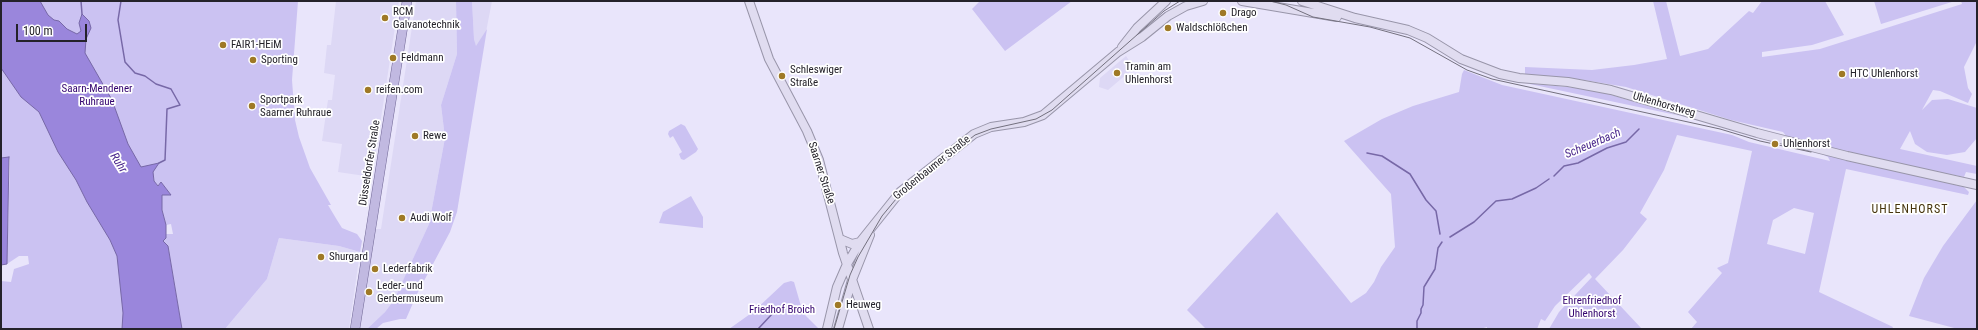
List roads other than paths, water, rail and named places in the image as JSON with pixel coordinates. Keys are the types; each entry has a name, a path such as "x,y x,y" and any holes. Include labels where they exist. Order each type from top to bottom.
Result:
{"main road":[{"name":"Düsseldorfer Straße","path":"355,329 407,1"},
{"name":"Saarner Straße","path":"749,1 769,59 817,155 847,264 868,329"},
{"name":"Großenbaumer Straße","path":"1118,52 1137,28 1166,1"},
{"name":"Großenbaumer Straße","path":"827,329 838,287 847,264 860,242 876,224 889,204 900,192 974,134 991,128 1024,122 1043,115 1118,52 1142,37 1173,13 1203,1"},
{"name":"Uhlenhorstweg","path":"1242,1 1300,12 1355,18 1394,26 1412,31 1461,59 1500,74 1519,78 1568,82 1611,90 1757,133 1855,158 1977,185"},
{"name":"Uhlenhorstweg","path":"1302,1 1355,18"},
{"name":"Großenbaumer Straße","path":"838,329 852,280 876,224"},
{"path":"840,239 852,244 860,242"}],"water":[{"name":"Ruhr","path":"1,1 40,1 48,15 54,20 59,21 67,29 77,34 81,31 79,23 82,14 89,21 91,28 86,39 85,53 112,100 128,144 141,167 159,163 153,172 154,181 158,186 161,182 171,195 162,195 162,210 166,225 166,238 163,241 168,246 182,329 122,329 123,313 117,256 110,240 87,202 76,180 58,152 39,112 21,97 1,68"},
{"path":"9,157 7,264 1,265 1,158"}],"waterway":[{"path":"81,1 82,14"},
{"path":"121,1 118,20 125,62 135,73 145,76 156,84 171,89 180,105 167,109 165,160 159,163"},
{"name":"Scheuerbach","path":"1554,176 1564,166 1578,163 1607,148 1626,142 1639,129"},
{"path":"1367,153 1382,156 1410,174 1426,200 1436,211 1440,234"},
{"name":"Scheuerbach","path":"1450,237 1474,222 1496,201 1512,199 1536,188 1549,179"},
{"path":"1417,329 1417,321 1423,305 1424,287 1435,269 1438,248 1442,242"},
{"path":"758,329 773,313"}],"tram line":[{"path":"834,329 850,275 858,257 882,216 901,193 975,135 991,129 1036,119 1052,110 1164,11 1180,1"},
{"path":"1270,1 1286,5 1313,17 1370,27 1410,38 1467,70 1492,79 1720,129 1760,141 1811,152"}],"place":[{"name":"Drago","path":"1223,13"},
{"name":"RCM Galvanotechnik","path":"385,18"},
{"name":"Waldschlößchen","path":"1168,28"},
{"name":"FAIR1-HEiM","path":"223,45"},
{"name":"Feldmann","path":"393,58"},
{"name":"Sporting","path":"253,60"},
{"name":"Tramin am Uhlenhorst","path":"1117,73"},
{"name":"HTC Uhlenhorst","path":"1842,74"},
{"name":"Schleswiger Straße","path":"782,76"},
{"name":"reifen.com","path":"368,90"},
{"name":"Sportpark Saarner Ruhraue","path":"252,106"},
{"name":"Rewe","path":"415,136"},
{"name":"Uhlenhorst","path":"1775,144"},
{"name":"Audi Wolf","path":"402,218"},
{"name":"Shurgard","path":"321,257"},
{"name":"Lederfabrik","path":"375,269"},
{"name":"Leder- und Gerbermuseum","path":"369,292"},
{"name":"Heuweg","path":"838,305"}],"district":[{"name":"UHLENHORST","path":"1910,210"}],"park label":[{"name":"Saarn-Mendener Ruhraue","path":"97,95"},
{"name":"Ehrenfriedhof Uhlenhorst","path":"1592,307"},
{"name":"Friedhof Broich","path":"782,310"}]}
